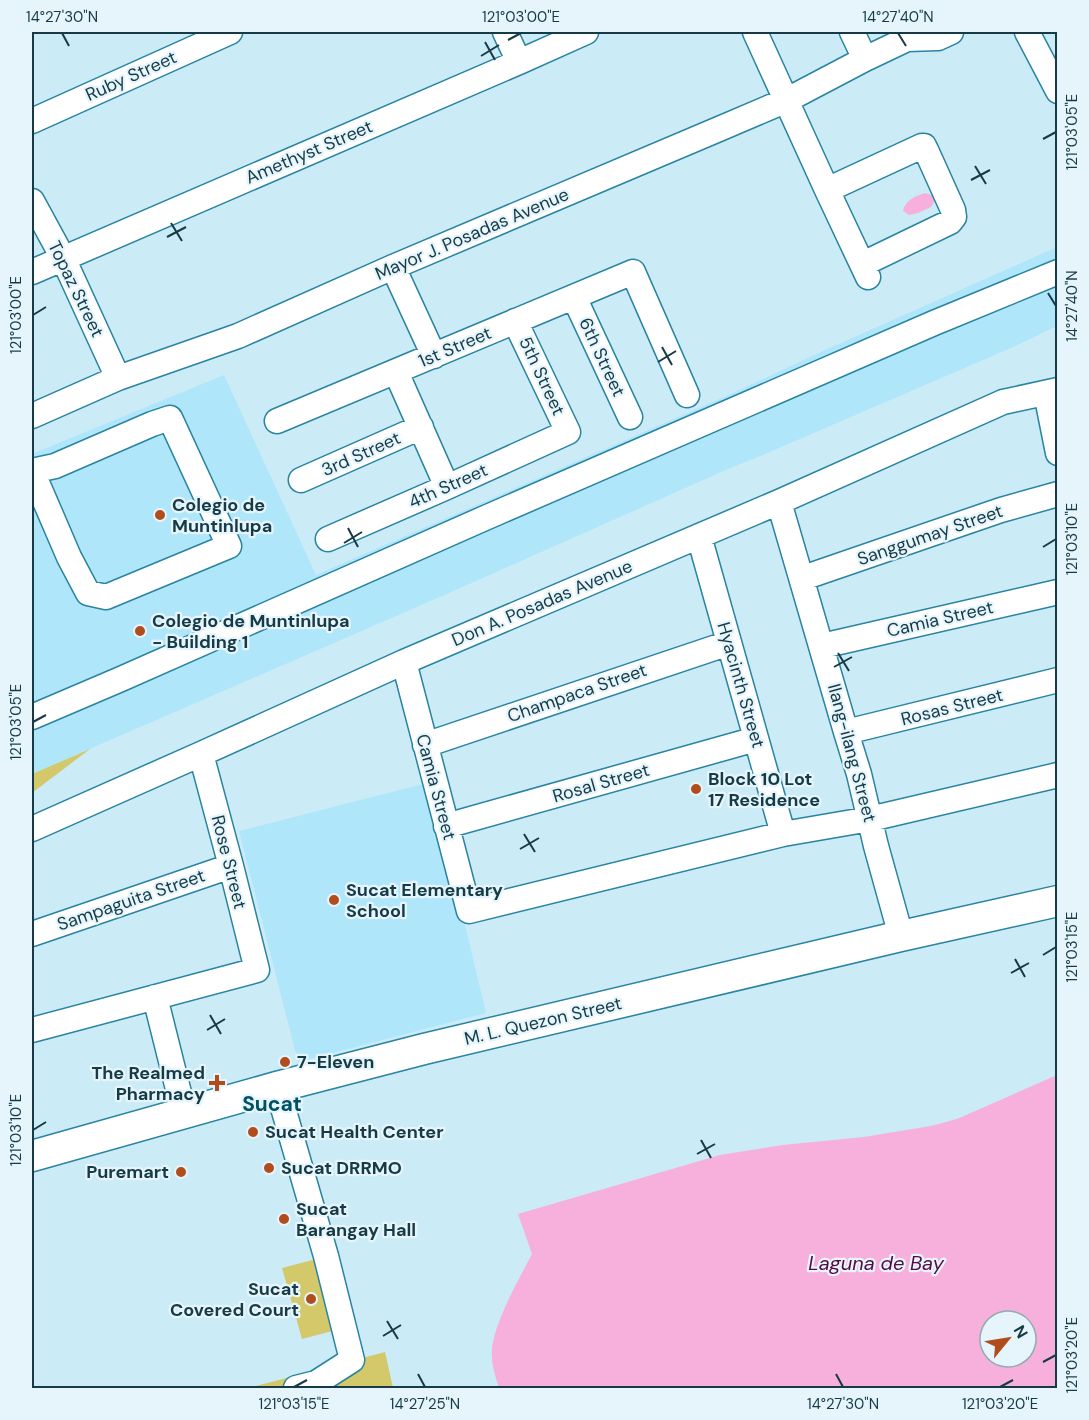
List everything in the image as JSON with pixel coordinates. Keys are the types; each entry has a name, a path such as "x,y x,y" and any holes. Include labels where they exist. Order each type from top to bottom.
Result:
{"main road":[{"name":"M. L. Quezon Street","path":"32,1155 424,1049 1049,903"}],"street":[{"name":"Ruby Street","path":"32,121 230,32"},
{"path":"505,32 519,62"},
{"name":"Amethyst Street","path":"32,272 586,32"},
{"path":"755,32 826,190 866,270 953,220 954,217 953,210 924,146 826,190"},
{"path":"852,32 865,59"},
{"name":"Mayor J. Posadas Avenue","path":"32,416 118,378 238,336 393,267 787,100 912,35 938,38 951,32"},
{"path":"1027,32 1058,91"},
{"name":"Topaz Street","path":"32,201 63,258 118,378"},
{"path":"393,267 434,356"},
{"name":"1st Street","path":"276,422 633,272 687,395"},
{"path":"32,717 934,323 1058,272"},
{"name":"6th Street","path":"574,297 630,417"},
{"name":"5th Street","path":"515,321 568,432"},
{"path":"396,372 447,487"},
{"path":"1052,391 1058,453"},
{"name":"Don A. Posadas Avenue","path":"32,829 404,662 779,502 1003,402 1052,391"},
{"path":"170,418 229,546 106,597 88,592 69,557 32,471 55,466 170,418"},
{"name":"3rd Street","path":"301,480 421,427"},
{"name":"4th Street","path":"328,539 568,432"},
{"name":"Sanggumay Street","path":"802,578 1001,510 1058,494"},
{"name":"Ilang-ilang Street","path":"779,502 859,774 901,936"},
{"name":"Hyacinth Street","path":"699,536 783,834"},
{"name":"Camia Street","path":"822,646 1058,592"},
{"name":"Champaca Street","path":"425,745 729,643"},
{"name":"Camia Street","path":"404,662 469,911 783,834"},
{"name":"Rosas Street","path":"846,732 1058,680"},
{"name":"Rosal Street","path":"446,826 756,739"},
{"name":"Rose Street","path":"155,997 256,970 201,754"},
{"path":"783,834 870,819 1058,774"},
{"name":"Sampaguita Street","path":"32,934 231,866"},
{"path":"32,1030 155,997 184,1113"},
{"path":"277,1087 326,1256 352,1360 309,1387"}],"shaded area":[{"path":"1057,247 1057,326 32,774 32,454 224,375 316,575 731,394"},
{"path":"90,749 32,793 32,774"},
{"name":"Sucat Elementary School","path":"431,782 486,1013 298,1062 239,831"},
{"name":"Sucat Covered Court","path":"320,1258 340,1329 302,1339 282,1268"},
{"path":"385,1352 393,1388 257,1388 256,1386"}],"water":[{"path":"925,193 932,195 935,201 931,207 909,215 903,211 908,201"},
{"name":"Laguna de Bay","path":"1057,1075 1057,1388 499,1388 492,1361 495,1333 506,1304 532,1254 518,1214 720,1155 931,1126 957,1119"}],"place":[{"name":"Colegio de Muntinlupa","path":"160,515"},
{"name":"Colegio de Muntinlupa - Building 1","path":"140,631"},
{"name":"Block 10 Lot 17 Residence","path":"696,789"},
{"name":"Sucat Elementary School","path":"334,900"},
{"name":"7-Eleven","path":"285,1062"},
{"name":"The Realmed Pharmacy","path":"217,1083"},
{"name":"Sucat Health Center","path":"253,1132"},
{"name":"Sucat DRRMO","path":"269,1168"},
{"name":"Puremart","path":"181,1172"},
{"name":"Sucat Barangay Hall","path":"284,1219"},
{"name":"Sucat Covered Court","path":"311,1299"}],"district":[{"name":"Sucat","path":"272,1104"}]}
